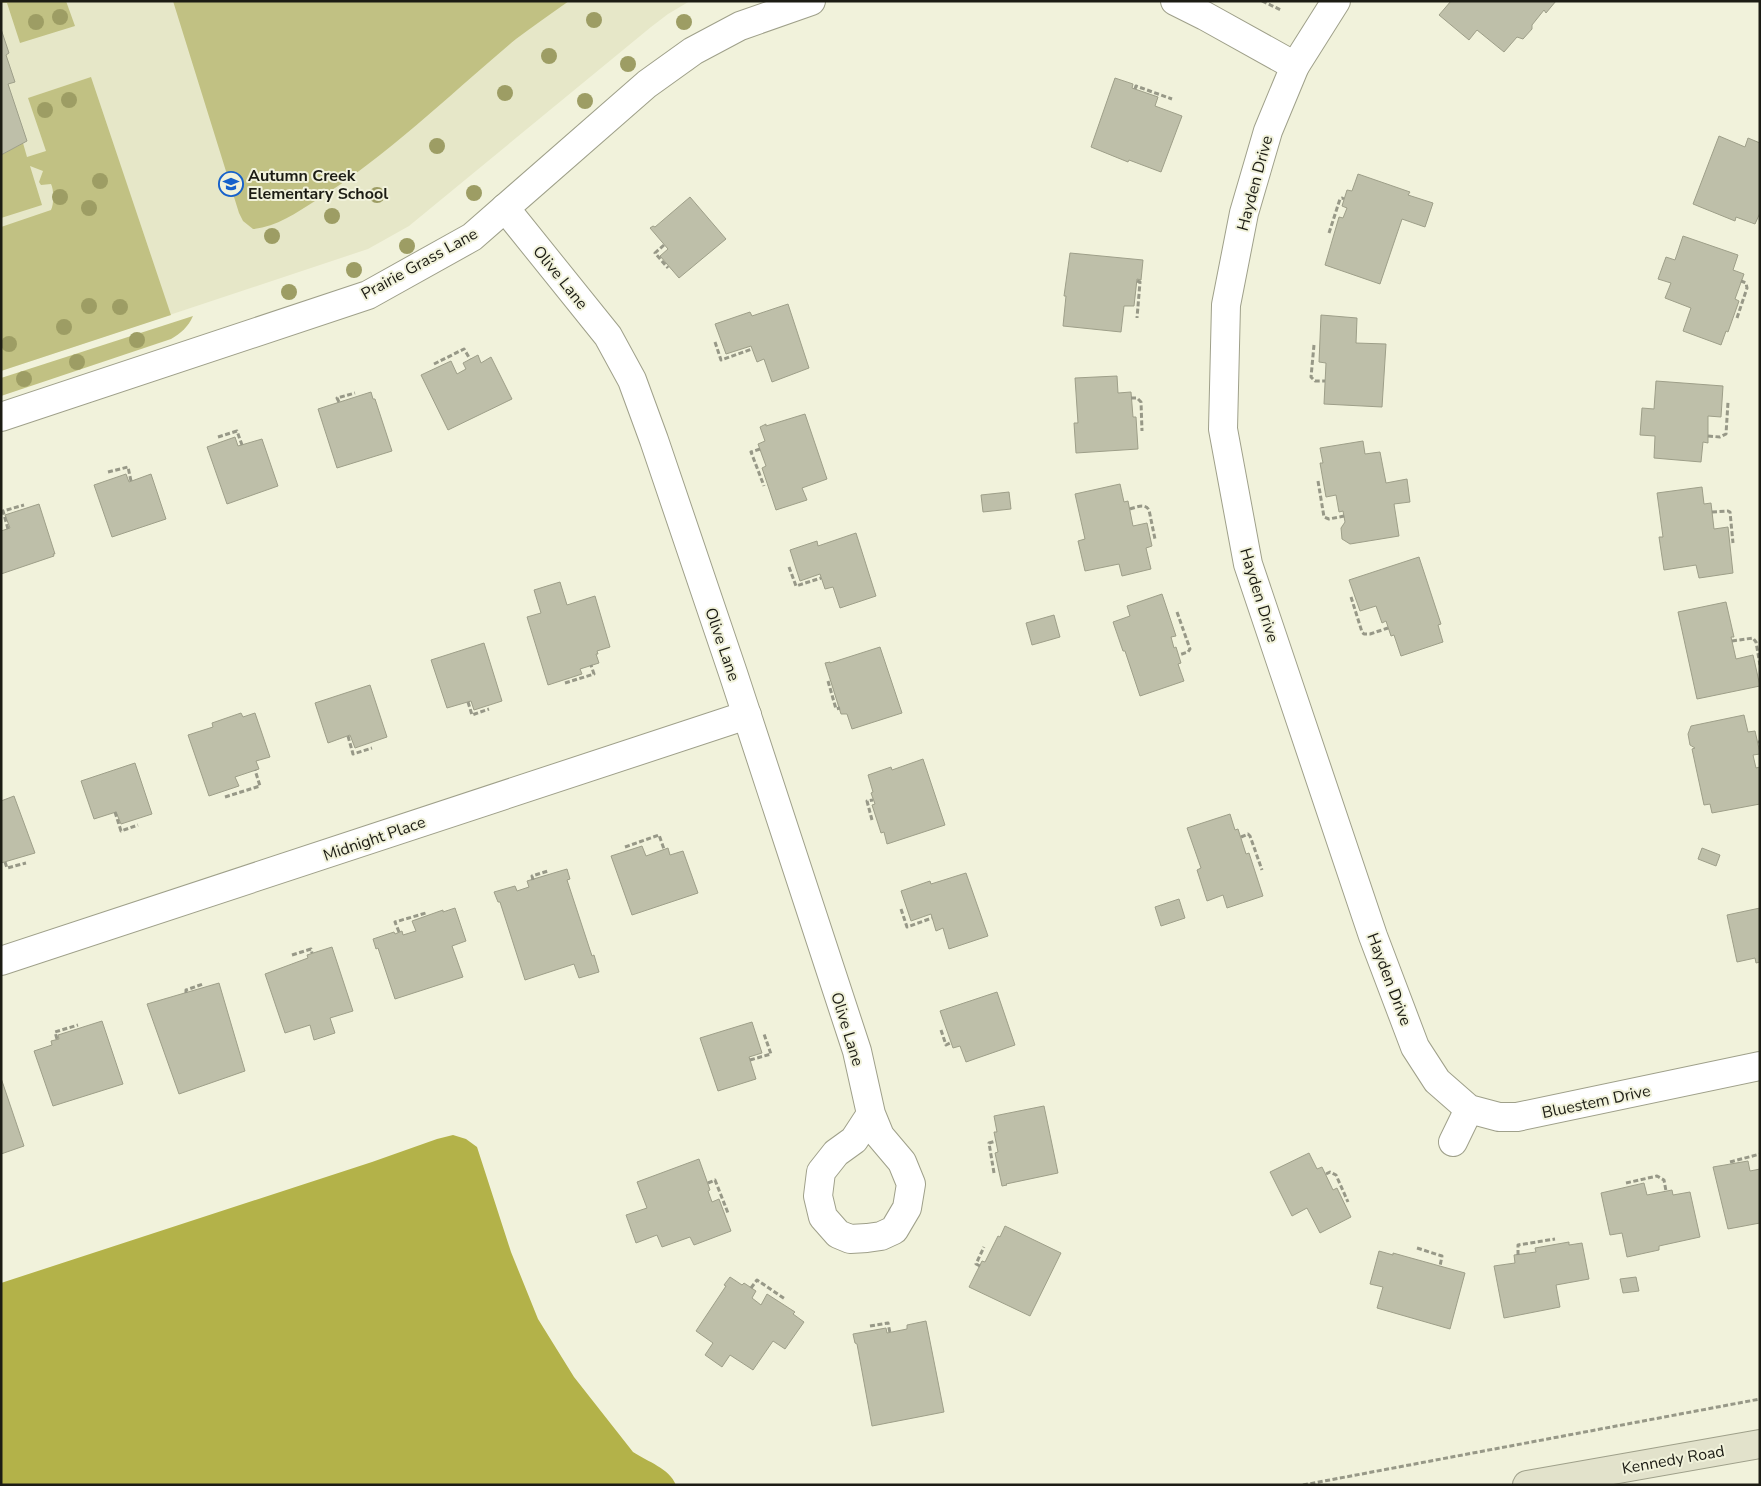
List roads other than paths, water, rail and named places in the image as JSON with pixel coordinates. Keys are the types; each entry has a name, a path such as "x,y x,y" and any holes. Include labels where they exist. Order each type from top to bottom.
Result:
{"main road":[{"name":"Kennedy Road","path":"1527,1485 1760,1444"}],"street":[{"name":"Prairie Grass Lane","path":"1,417 368,295 472,237 647,84 692,51 740,26 811,1"},
{"path":"1175,1 1206,16 1295,66"},
{"name":"Hayden Drive","path":"1336,1 1295,66 1265,140 1244,213 1226,305 1223,429 1248,564 1373,936 1415,1047 1437,1081 1469,1109"},
{"name":"Olive Lane","path":"505,208 608,336 632,380 747,715 856,1051 872,1114"},
{"name":"Midnight Place","path":"1,961 747,715"},
{"name":"Bluestem Drive","path":"1469,1109 1499,1117 1517,1117 1760,1066"},
{"path":"1453,1142 1469,1109"}],"place":[{"name":"Autumn Creek Elementary School","path":"231,184"}]}
